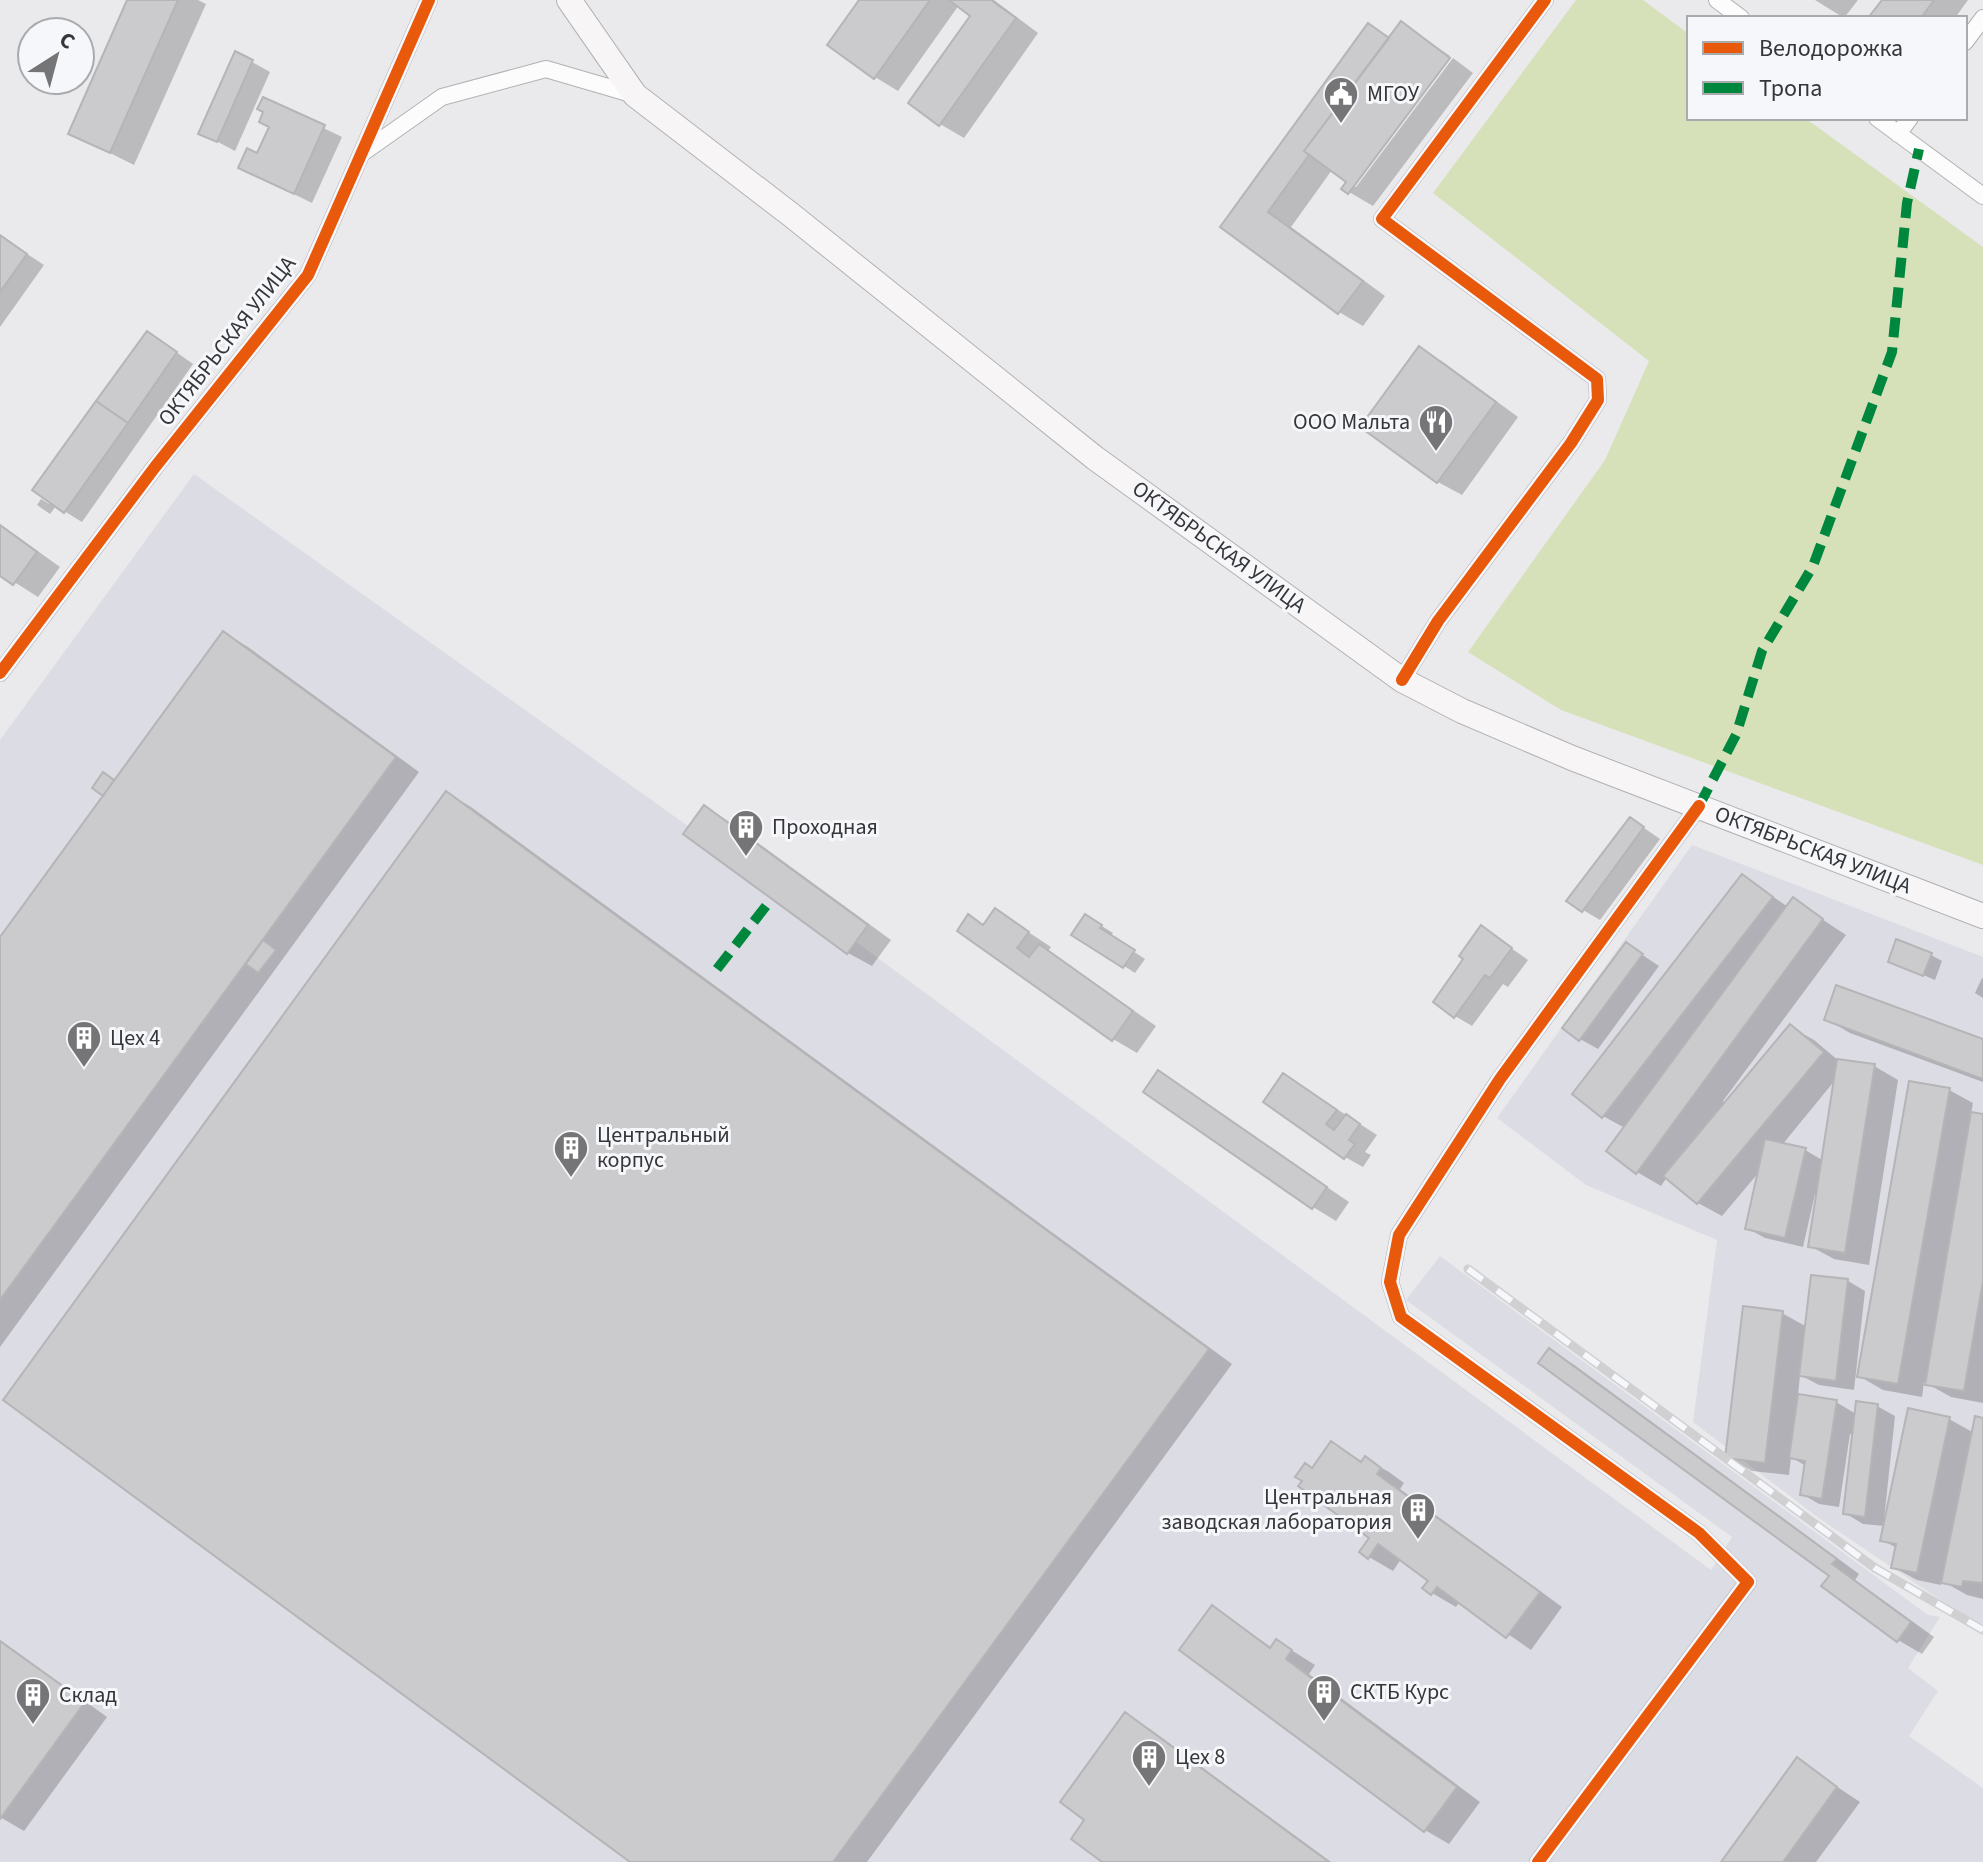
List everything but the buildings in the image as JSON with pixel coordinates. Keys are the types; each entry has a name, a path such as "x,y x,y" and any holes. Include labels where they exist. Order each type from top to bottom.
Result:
{"main road":[{"name":"ОКТЯБРЬСКАЯ УЛИЦА","path":"569,0 635,95 790,214 1095,458 1402,680 1462,711 1558,753 1983,916"}],"street":[{"name":"ОКТЯБРЬСКАЯ УЛИЦА","path":"0,673 155,467 308,275 429,0"},
{"path":"1402,680 1438,621 1571,443 1598,400 1597,379 1382,219 1545,0"},
{"path":"1717,0 1738,16"},
{"path":"1967,39 1983,18"},
{"path":"363,153 442,97 546,69 635,95"},
{"path":"1880,120 1983,196"},
{"path":"1898,134 1908,120"},
{"path":"1538,1862 1748,1582 1699,1533 1401,1317 1390,1282 1399,1235 1500,1079 1699,806"}],"shaded area":[{"path":"194,474 856,942 1711,1570 1732,1537 1406,1300 1440,1256 1928,1615 1940,1617 1908,1668 1938,1691 1909,1736 1983,1788 1983,1862 0,1862 0,740"},
{"path":"1692,845 1983,957 1983,1624 1970,1620 1820,1519 1693,1422 1717,1240 1586,1185 1497,1118"}],"green space":[{"path":"1576,0 1643,0 1687,33 1687,120 1808,120 1983,247 1983,865 1561,710 1468,652 1605,460 1649,361 1433,193"}],"railway":[{"path":"1468,1269 1875,1568 1983,1630"}],"marked path":[{"path":"1699,806 1736,735 1762,651 1813,566 1892,352 1907,203 1919,149"},
{"path":"717,969 766,906"}],"cycle path":[{"path":"0,673 155,467 308,275 429,0"},
{"path":"1402,680 1438,621 1571,443 1598,400 1597,379 1382,219 1545,0"},
{"path":"1538,1862 1748,1582 1699,1533 1401,1317 1390,1282 1399,1235 1500,1079 1699,806"}],"place":[{"name":"МГОУ","path":"1341,125"},
{"name":"ООО Мальта","path":"1436,453"},
{"name":"Проходная","path":"746,858"},
{"name":"Цех 4","path":"84,1069"},
{"name":"Центральный корпус","path":"571,1179"},
{"name":"Центральная заводская лаборатория","path":"1418,1541"},
{"name":"СКТБ Курс","path":"1324,1723"},
{"name":"Склад","path":"33,1726"},
{"name":"Цех 8","path":"1149,1788"}]}
